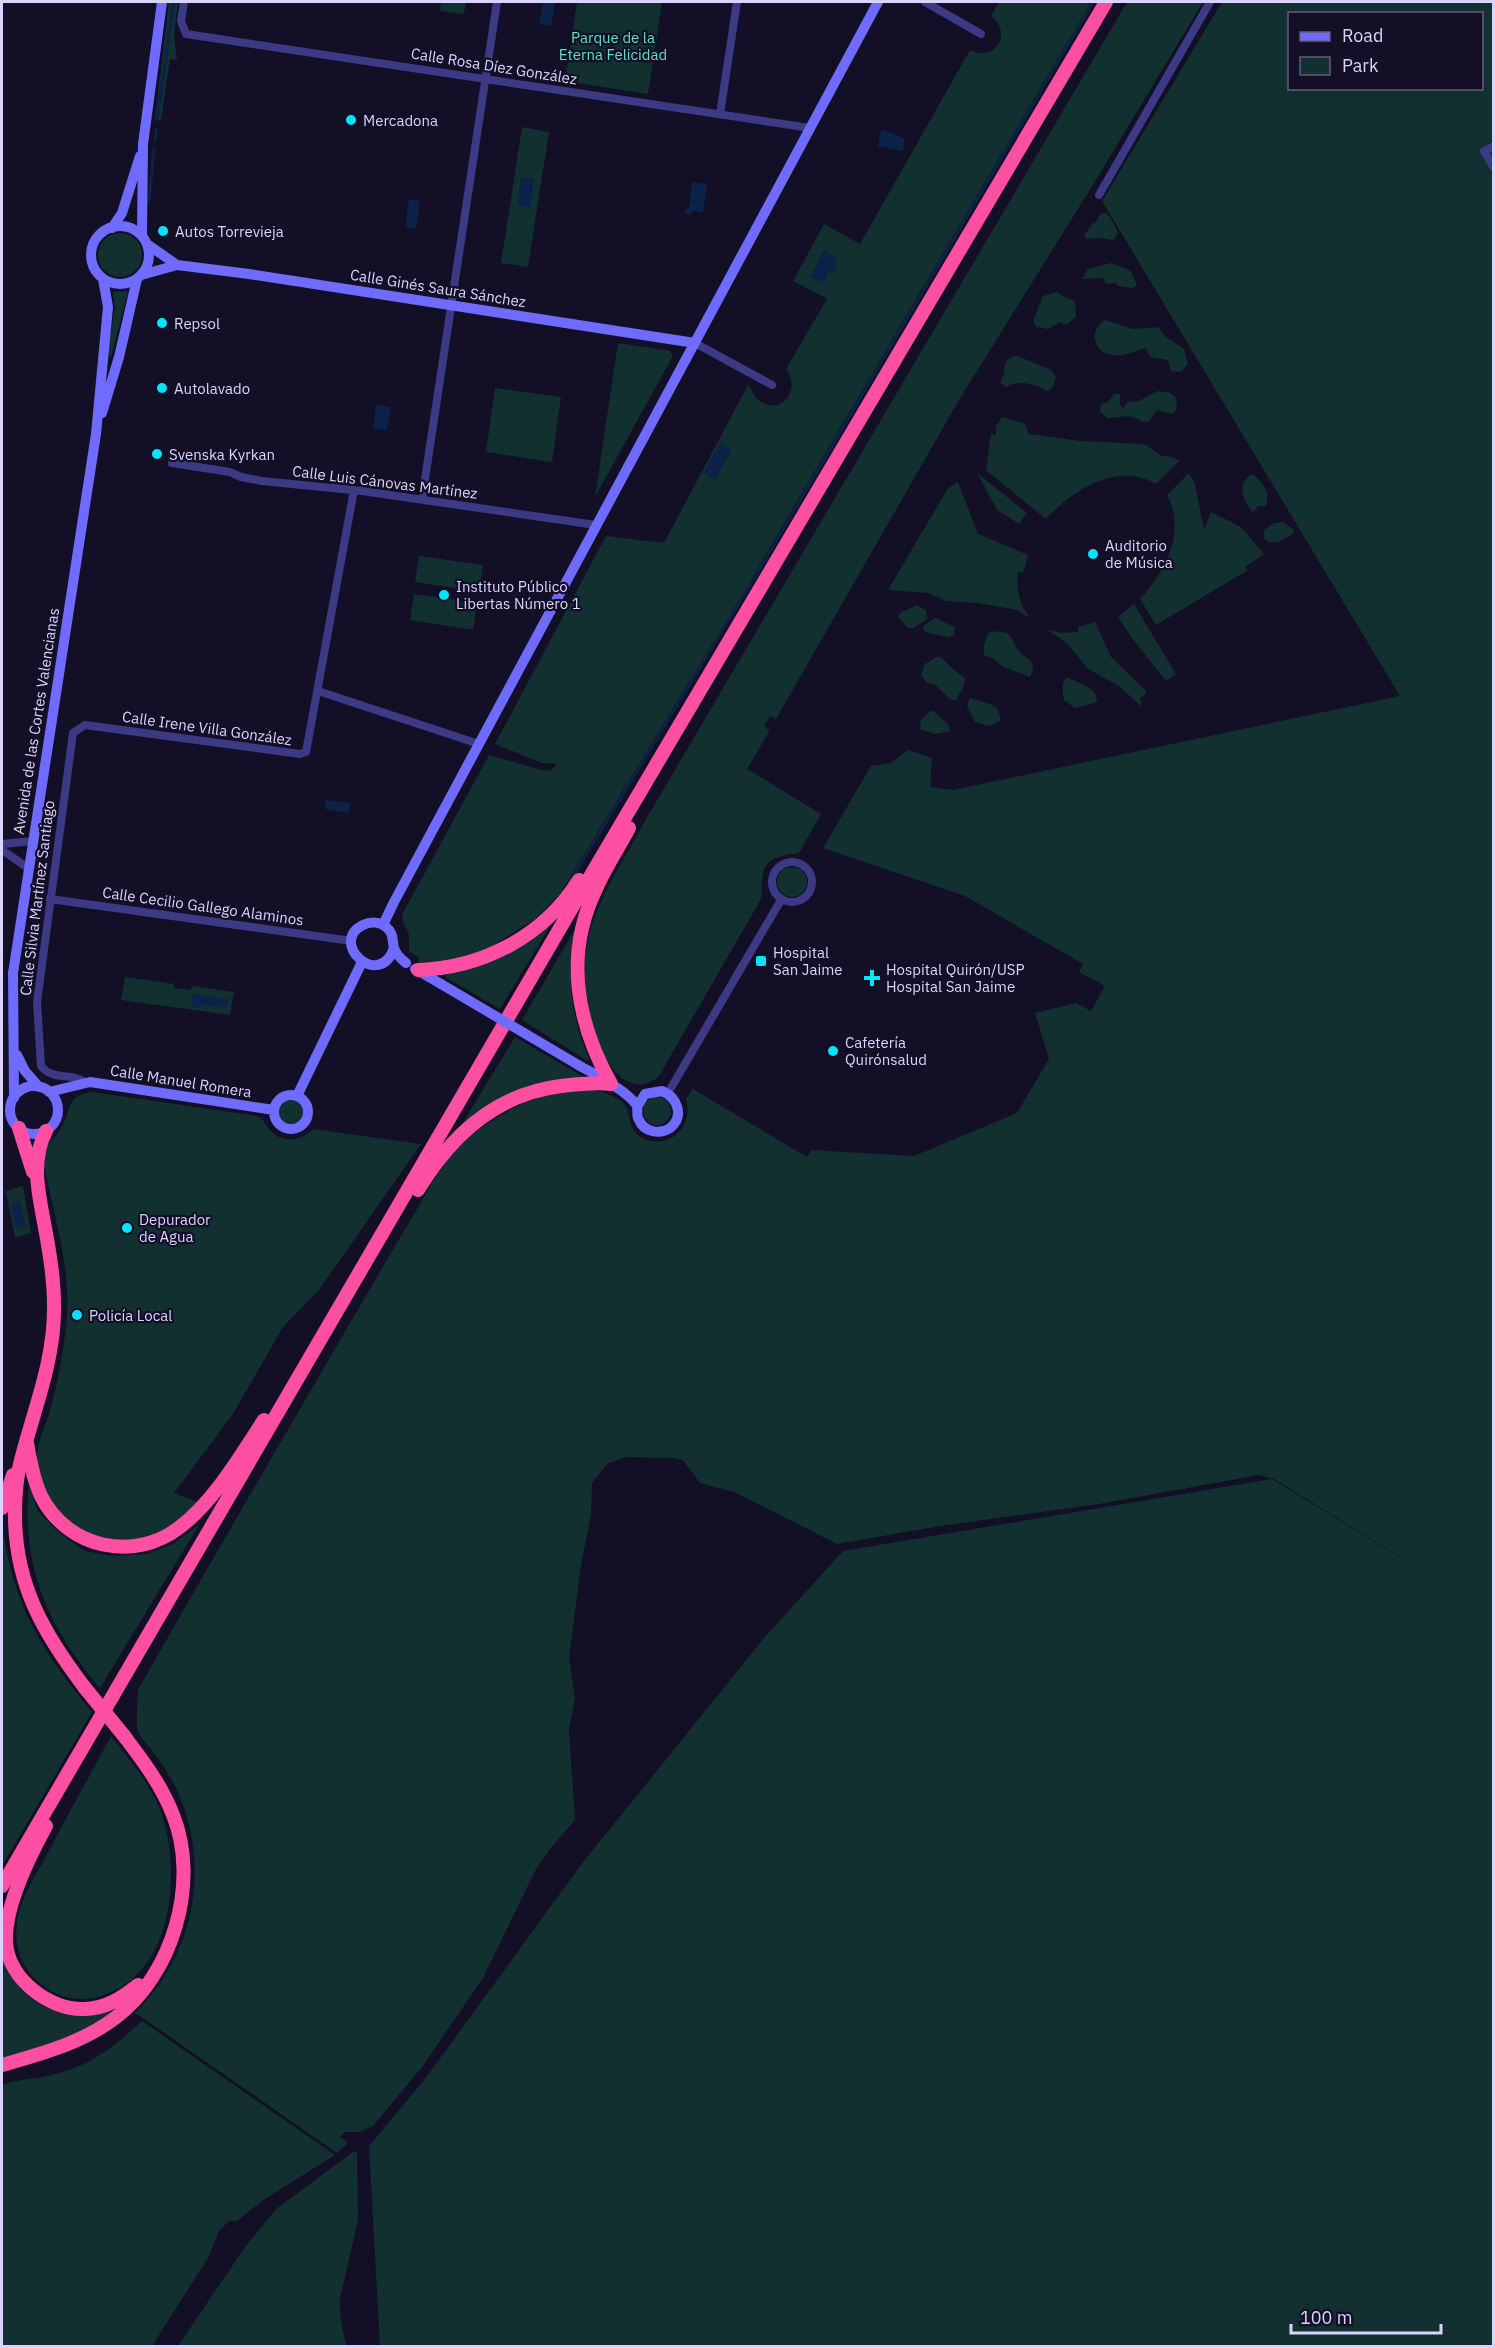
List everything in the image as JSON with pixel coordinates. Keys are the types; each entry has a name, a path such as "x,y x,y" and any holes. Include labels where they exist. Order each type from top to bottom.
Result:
{"highway":[{"path":"2,1886 578,897 1106,2"},
{"path":"412,966 454,966 502,950 542,924 556,910 573,889 719,654 737,630"},
{"path":"353,1285 378,1255 437,1161 454,1140 473,1123 507,1101 543,1088 578,1084 611,1084 594,1053 584,1021 578,980 578,950 584,921 595,890 726,656 737,630"},
{"path":"17,1126 37,1180"},
{"path":"2,2065 70,2044 115,2018 140,1993 164,1958 171,1941 182,1891 183,1873 174,1816 162,1791 124,1737 59,1654 44,1629 22,1576 15,1539 15,1496 20,1463 48,1365 54,1323 52,1271 37,1180 38,1152 46,1131"},
{"path":"27,1439 41,1496 54,1517 64,1527 97,1544 126,1547 147,1544 168,1536 193,1515 214,1490 276,1404 296,1382"},
{"path":"2,1508 9,1485 20,1463"},
{"path":"91,1734 85,1754 44,1831 15,1895 6,1946 20,1976 39,1995 73,2008 97,2007 124,1997 164,1958"}],"main road":[{"path":"139,277 148,263 145,240 143,144 162,2"},
{"path":"383,925 393,902 878,2"},
{"path":"143,144 122,213 112,228 97,238 91,255 92,264 103,279 116,284 131,283 139,277 177,265"},
{"path":"112,228 123,226 133,229 177,265"},
{"name":"Calle Ginés Saura Sánchez","path":"177,265 695,343"},
{"name":"Avenida de las Cortes Valencianas","path":"96,434 119,357 139,277"},
{"name":"Avenida de las Cortes Valencianas","path":"13,1100 15,1050 13,973 96,434 108,307 103,279"},
{"path":"394,948 387,959 375,965 362,962 354,953 352,941 357,929 363,925 370,923 383,925 392,935 394,948 412,966 627,1095 637,1107 638,1119 645,1128 657,1132 669,1129 677,1120 678,1108 673,1097 668,1093 656,1090 645,1094 627,1095"},
{"path":"387,959 412,966"},
{"path":"297,1096 362,962"},
{"name":"Avenida de las Cortes Valencianas","path":"15,1050 25,1071 44,1089"},
{"path":"2,1111 22,1090 73,1087 84,1082"},
{"name":"Calle Manuel Romera","path":"84,1082 274,1110"},
{"path":"2,1122 35,1134 46,1131 57,1118 58,1106 73,1087"},
{"path":"44,1089 58,1106"},
{"path":"637,1107 645,1094"},
{"path":"297,1096 305,1102 308,1118 301,1127 290,1130 279,1126 274,1110 282,1098 297,1096"},
{"path":"13,1100 11,1114 17,1126"}],"street":[{"name":"Calle Rosa Díez González","path":"184,2 181,21 186,34 810,128"},
{"path":"422,499 497,2"},
{"path":"720,114 737,2"},
{"path":"925,2 981,34"},
{"path":"1099,195 1210,2"},
{"path":"1494,146 1484,152 1494,168"},
{"path":"695,343 772,385"},
{"name":"Calle Luis Cánovas Martínez","path":"172,463 230,472 241,477 262,481 324,489 354,490 596,525"},
{"path":"354,490 318,691 479,744"},
{"name":"Calle Irene Villa González","path":"79,729 85,725 302,754 307,749 318,691"},
{"name":"Calle Silvia Martínez Santiago","path":"79,729 73,733 37,1002 40,1062 46,1073 78,1078 84,1082"},
{"path":"2,844 33,841"},
{"path":"2,850 28,868"},
{"path":"786,862 802,865 811,877 809,893 794,902 782,900 772,888 774,872 786,862"},
{"name":"Calle Cecilio Gallego Alaminos","path":"50,899 352,941"},
{"path":"668,1093 782,900"}],"green space":[{"path":"169,2 178,2 174,34 177,60 170,59 161,121 155,119"},
{"path":"441,2 466,2 464,14 440,11"},
{"name":"Parque de la Eterna Felicidad","path":"577,2 662,2 648,94 565,81"},
{"path":"999,2 1091,2 745,590 560,894 535,919 497,943 497,946 437,963 418,961 419,958 409,951 409,935 402,919 403,913 489,755 542,770 550,771 557,764 542,763 495,744 606,536 664,543 748,385 763,403 778,405 788,397 792,383 786,369 827,299 793,281 824,224 860,244 970,50 987,53 998,44 1001,30 991,16"},
{"path":"1127,2 1203,2 959,400 776,719 770,716 764,726 770,730 747,769 821,814 799,853 775,858 766,866 763,871 761,899 659,1076 651,1082 631,1083 616,1072 603,1053 592,1023 586,992 585,965 588,939 605,892"},
{"path":"1222,2 1493,2 1493,2346 380,2346 369,2146 425,2079 580,1866 764,1638 843,1551 1272,1479 1447,1586 1274,1479 1259,1475 1099,1504 940,1526 837,1544 734,1492 700,1483 683,1460 626,1457 607,1464 592,1483 591,1515 581,1565 569,1658 575,1698 569,1730 575,1820 549,1850 535,1871 483,1978 422,2067 373,2126 359,2132 345,2132 340,2137 347,2141 347,2144 337,2153 134,2014 155,1991 184,1937 195,1878 193,1847 187,1817 176,1788 138,1731 138,1690 432,1183 455,1151 477,1131 517,1107 539,1097 561,1091 584,1089 604,1093 623,1103 637,1134 652,1141 661,1141 675,1136 681,1130 687,1116 686,1099 693,1089 807,1157 811,1150 914,1156 1017,1113 1049,1059 1035,1013 1076,1003 1091,1011 1105,986 1079,972 1083,964 965,896 823,848 871,766 891,763 908,750 932,758 930,787 953,790 1400,696 1102,201"},
{"path":"522,127 549,132 528,267 501,263"},
{"path":"1104,213 1111,218 1118,233 1113,240 1087,239 1084,236 1100,214"},
{"path":"120,233 135,240 142,255 135,270 120,277 105,270 98,255 105,240"},
{"path":"1111,263 1131,271 1137,286 1132,288 1118,286 1116,283 1106,284 1103,278 1082,279 1088,269"},
{"path":"127,291 111,357 107,356 115,307 113,292"},
{"path":"1057,292 1075,301 1076,317 1066,325 1060,322 1048,329 1036,327 1033,321 1043,296"},
{"path":"1106,320 1132,329 1158,327 1165,336 1184,349 1188,364 1181,372 1171,371 1168,360 1150,357 1146,348 1120,355 1106,353 1097,345 1095,334 1100,324"},
{"path":"618,343 670,351 673,356 595,497"},
{"path":"1015,356 1051,370 1056,377 1052,388 1048,391 1038,386 1022,383 1006,387 1000,383 1005,363"},
{"path":"495,388 561,397 552,462 486,452"},
{"path":"1158,391 1170,393 1177,399 1176,410 1172,414 1157,410 1149,421 1142,422 1129,417 1107,418 1100,411 1101,404 1108,402 1114,394 1120,394 1120,405 1123,408 1129,401 1137,402"},
{"path":"1002,417 1025,424 1029,434 1081,441 1144,444 1162,456 1173,457 1179,461 1156,484 1142,478 1127,476 1112,477 1097,482 1069,498 1046,519 986,470 991,433 996,435 996,426"},
{"path":"977,473 1027,513 1019,524 997,510"},
{"path":"1189,473 1195,484 1204,530 1211,512 1241,527 1264,554 1245,567 1248,570 1156,625 1140,599 1165,564 1174,537 1173,509 1167,495"},
{"path":"1253,474 1263,485 1267,496 1266,506 1258,506 1253,512 1242,492 1244,482"},
{"path":"958,482 978,534 1028,555 1023,573 1018,572 1017,584 1021,601 1029,616 1027,617 1018,610 977,603 946,601 928,593 888,590 948,488"},
{"path":"1283,522 1293,529 1293,534 1279,542 1268,542 1264,539 1264,530 1274,523"},
{"path":"419,556 483,565 479,592 415,582"},
{"path":"414,594 477,603 473,630 410,620"},
{"path":"1134,604 1176,674 1166,681 1118,617"},
{"path":"917,605 926,610 927,619 914,628 908,628 898,617 900,613"},
{"path":"935,618 955,627 954,635 948,637 925,632 923,626"},
{"path":"1095,622 1111,657 1145,690 1146,694 1140,698 1142,707 1119,686 1088,669 1067,643 1046,629 1062,633 1078,632 1078,627"},
{"path":"991,631 1009,635 1021,654 1032,663 1030,677 1004,667 985,656 985,643"},
{"path":"936,657 941,657 965,678 963,688 956,700 951,700 934,684 927,683 921,675 925,664"},
{"path":"1067,677 1094,692 1097,702 1075,708 1064,700 1063,683"},
{"path":"970,698 995,707 1000,715 1000,721 990,726 975,722 967,706"},
{"path":"934,711 948,724 950,731 935,734 920,729 921,720"},
{"path":"792,867 802,872 807,882 802,892 792,897 782,892 777,882 782,872"},
{"path":"550,926 500,1009 445,977 447,974 520,946"},
{"path":"575,929 571,963 572,996 574,1012 588,1061 522,1020"},
{"path":"125,977 174,984 174,988 191,990 192,986 234,992 230,1015 121,1000"},
{"path":"515,1037 584,1077 558,1081 459,1129"},
{"path":"92,1092 257,1116 275,1134 286,1139 303,1136 313,1129 421,1144 319,1290 283,1327 233,1414 174,1493 198,1502 166,1528 148,1537 128,1542 110,1540 84,1532 62,1516 41,1482 37,1460 58,1377 65,1337 67,1307 65,1266 44,1165 45,1157 47,1147 65,1121 73,1100"},
{"path":"657,1097 667,1101 671,1111 667,1121 657,1125 647,1121 643,1111 647,1101"},
{"path":"291,1100 296,1101 302,1107 302,1117 296,1123 291,1124 286,1123 280,1117 279,1112 280,1107 286,1101"},
{"path":"23,1186 31,1233 15,1238 6,1191"},
{"path":"29,1486 38,1511 58,1532 85,1551 113,1556 147,1554 173,1544 199,1525 100,1688 66,1642 42,1594 29,1543"},
{"path":"3,1531 15,1584 34,1628 45,1649 92,1712 2,1866"},
{"path":"111,1736 143,1778 161,1813 169,1849 171,1875 169,1901 164,1926 155,1950 141,1971 122,1987 98,1997 81,1999 65,1997 43,1986 26,1968 17,1946 17,1922 28,1890"},
{"path":"2,1950 9,1972 18,1986 42,2005 56,2011 86,2015 117,2008 77,2033 2,2060"},
{"path":"142,2021 335,2155 265,2199 237,2221 229,2221 219,2231 208,2258 152,2346 2,2346 2,2085 78,2067 111,2047"},
{"path":"357,2151 358,2220 340,2299 340,2315 346,2346 178,2346 245,2247 276,2209"}],"water":[{"path":"543,2 555,2 551,26 539,24"},
{"path":"881,129 905,139 903,151 878,146"},
{"path":"521,177 534,179 530,207 517,205"},
{"path":"692,182 707,184 703,212 692,211 691,215 685,214 686,208 689,208"},
{"path":"409,199 420,201 416,229 405,227"},
{"path":"824,250 837,257 833,265 837,267 834,274 829,272 823,284 810,277"},
{"path":"376,405 391,407 387,430 373,428"},
{"path":"720,443 732,449 715,480 703,474"},
{"path":"326,800 350,803 349,813 325,809"},
{"path":"193,994 229,999 227,1008 201,1004 200,1008 191,1006"},
{"path":"19,1201 25,1225 17,1228 11,1204"}],"waterway":[{"path":"157,120 174,2"},
{"path":"569,883 768,555 1093,2"},
{"path":"155,141 156,129"},
{"path":"149,201 154,149"}],"place":[{"name":"Mercadona","path":"351,120"},
{"name":"Autos Torrevieja","path":"163,231"},
{"name":"Repsol","path":"162,323"},
{"name":"Autolavado","path":"162,388"},
{"name":"Svenska Kyrkan","path":"157,454"},
{"name":"Auditorio de Música","path":"1093,554"},
{"name":"Instituto Público Libertas Número 1","path":"444,595"},
{"name":"Hospital San Jaime","path":"761,961"},
{"name":"Hospital Quirón/USP Hospital San Jaime","path":"872,978"},
{"name":"Cafetería Quirónsalud","path":"833,1051"},
{"name":"Depurador de Agua","path":"127,1228"},
{"name":"Policía Local","path":"77,1315"}]}
